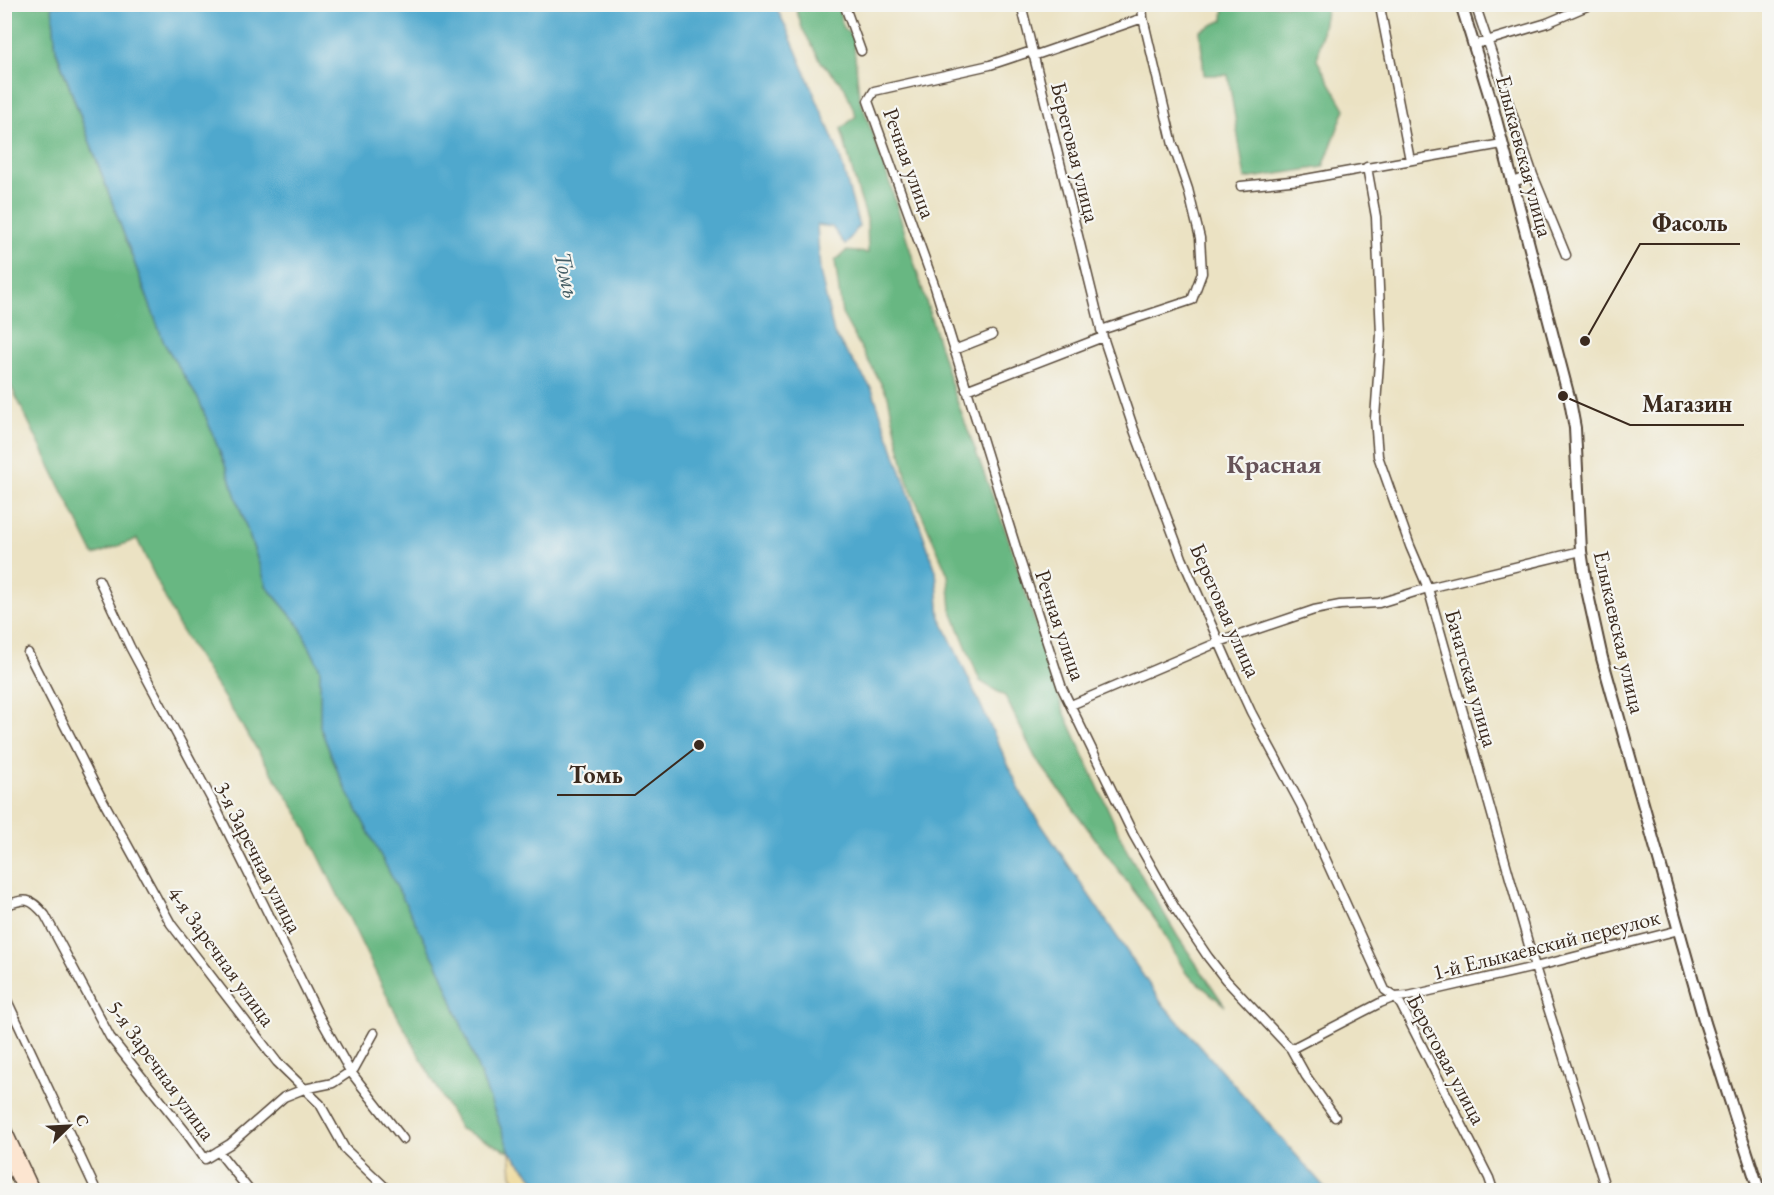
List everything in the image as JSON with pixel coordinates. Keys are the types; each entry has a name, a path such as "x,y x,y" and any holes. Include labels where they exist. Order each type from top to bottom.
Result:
{"main road":[{"path":"4,1128 33,1191"},
{"path":"4,1149 24,1191"}],"street":[{"path":"844,4 861,51"},
{"name":"Береговая улица","path":"1021,4 1102,333 1134,430 1182,558 1251,712 1301,805 1385,990 1401,1005 1489,1178 1493,1191"},
{"path":"966,390 1102,333 1192,300 1202,273 1200,238 1188,189 1173,144 1143,18 1142,4"},
{"name":"Елыкаевская улица","path":"1461,4 1513,182 1570,401 1574,422 1581,551 1602,658 1705,1023 1759,1191"},
{"path":"1475,4 1533,175 1566,255"},
{"path":"1473,45 1547,23 1592,4"},
{"path":"1381,12 1410,160"},
{"path":"1032,54 1143,18"},
{"name":"Речная улица","path":"1032,54 874,91 868,101 935,287 1062,688 1132,834 1175,908 1226,980 1291,1049 1306,1076 1335,1117"},
{"path":"1241,186 1300,180 1502,144"},
{"name":"Бачатская улица","path":"1367,167 1376,217 1380,323 1375,418 1378,456 1410,546 1428,588 1535,968 1606,1191"},
{"path":"1513,182 1533,175"},
{"path":"954,350 992,335"},
{"path":"1071,705 1219,642 1314,610 1340,605 1379,603 1428,588 1581,551"},
{"name":"3-я Заречная улица","path":"99,580 130,646 214,804 319,1016 351,1071 403,1139"},
{"name":"4-я Заречная улица","path":"28,653 101,797 171,924 276,1062 320,1104 345,1149 388,1191"},
{"name":"5-я Заречная улица","path":"4,906 22,900 35,904 45,915 110,1037 188,1135 205,1160 218,1151 249,1191"},
{"name":"1-й Елыкаевский переулок","path":"1291,1049 1395,997 1535,968 1679,930"},
{"path":"4,994 96,1191"},
{"path":"218,1151 230,1144 284,1097 304,1089 333,1083 354,1069 374,1034"}],"green space":[{"path":"5,5 52,5 56,51 164,343 199,400 225,465 267,587 299,625 320,669 320,727 340,777 442,974 510,1152 460,1129 391,1004 299,815 180,629 137,539 94,555 5,374"},
{"path":"795,5 838,5 843,28 853,36 859,95 891,187 954,393 1009,540 1062,707 1127,851 1178,937 1225,1006 1186,973 1159,925 1035,757 1005,696 980,681 951,609 948,575 907,480 888,396 842,314 835,261 846,251 868,253 867,219 841,129 856,116 844,86 822,63 802,28"},
{"path":"1224,5 1327,5 1317,60 1345,109 1323,167 1245,179 1228,75 1204,75 1200,31 1223,20"}],"sand":[{"path":"510,1152 544,1190 521,1190 512,1175"}],"water":[{"path":"52,5 775,5 839,153 859,226 845,245 832,227 817,225 820,271 834,334 872,389 936,571 940,617 1024,799 1161,1002 1327,1190 544,1190 510,1152 442,974 340,777 320,727 320,669 299,625 267,587 225,465 199,400 164,343 56,50"}],"place":[{"name":"Фасоль","path":"1585,341"},
{"name":"Магазин","path":"1563,396"},
{"name":"Томь","path":"699,745"}],"district":[{"name":"Красная","path":"1274,464"}]}
